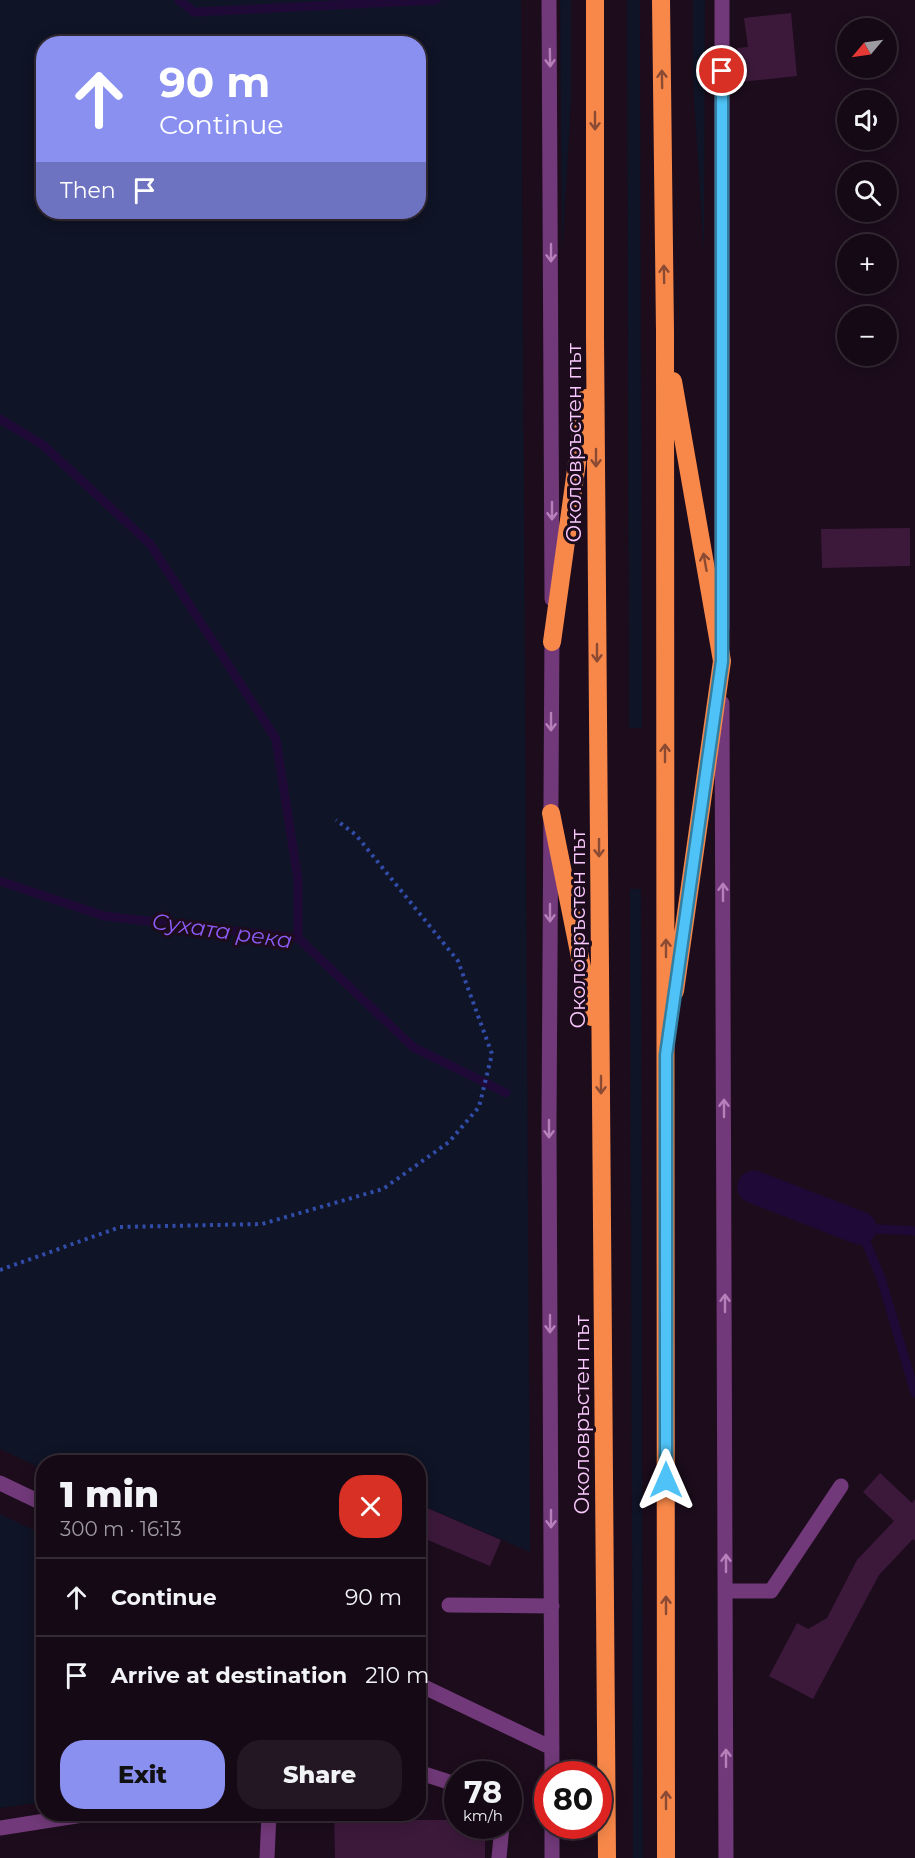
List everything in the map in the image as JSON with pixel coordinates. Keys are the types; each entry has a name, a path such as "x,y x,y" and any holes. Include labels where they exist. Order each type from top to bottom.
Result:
{"highway":[{"name":"Околовръстен път","path":"595,0 595,336 607,1858"},
{"path":"661,0 665,332 666,1858"},
{"path":"665,332 722,661 666,1055"},
{"path":"552,642 595,336"},
{"path":"551,813 600,1057"}],"street":[{"path":"549,0 552,642 549,1149 552,1761"},
{"path":"722,0 726,1858"},
{"path":"0,1483 36,1500"},
{"path":"726,1591 771,1591 841,1486"},
{"path":"449,1605 552,1606"},
{"path":"426,1688 552,1748"},
{"path":"426,1775 444,1780"},
{"path":"0,1828 44,1821"},
{"path":"267,1858 270,1821"},
{"path":"499,1858 501,1839"},
{"path":"552,1839 552,1858"}],"path":[{"path":"0,1270 120,1227 262,1224 383,1189 449,1142 479,1107 492,1054 458,961 356,835 336,820"}],"shaded area":[{"path":"0,0 521,0 530,1552 426,1507 426,1455 36,1455 36,1466 0,1449"},
{"path":"560,0 571,0 571,103 562,254"},
{"path":"627,0 640,0 642,728 629,728"},
{"path":"693,0 705,0 704,255 693,81"},
{"path":"630,889 641,889 643,1858 633,1858"},
{"path":"0,1514 36,1531 36,1803 0,1808"}],"building":[{"path":"791,13 797,76 741,82 737,48 748,47 744,18"},
{"path":"910,528 910,566 822,568 821,529"},
{"path":"880,1473 912,1503 915,1499 915,1541 913,1539 879,1575 813,1699 769,1676 797,1623 808,1629 827,1618 857,1560 894,1521 863,1492"},
{"path":"426,1507 501,1540 490,1566 426,1539"},
{"path":"444,1820 444,1839 485,1839 485,1858 335,1858 334,1821"}],"waterway":[{"path":"179,0 194,12 436,0"},
{"path":"0,419 43,445 150,544 276,739 298,880 298,938"},
{"name":"Сухата река","path":"0,881 104,916 298,938 413,1047 506,1093"},
{"name":"Сухата река","path":"754,1187 860,1228"},
{"path":"915,1231 860,1228 881,1278 915,1393"}],"route":[{"path":"666,1480 666,1055 722,661 722,71"}]}
